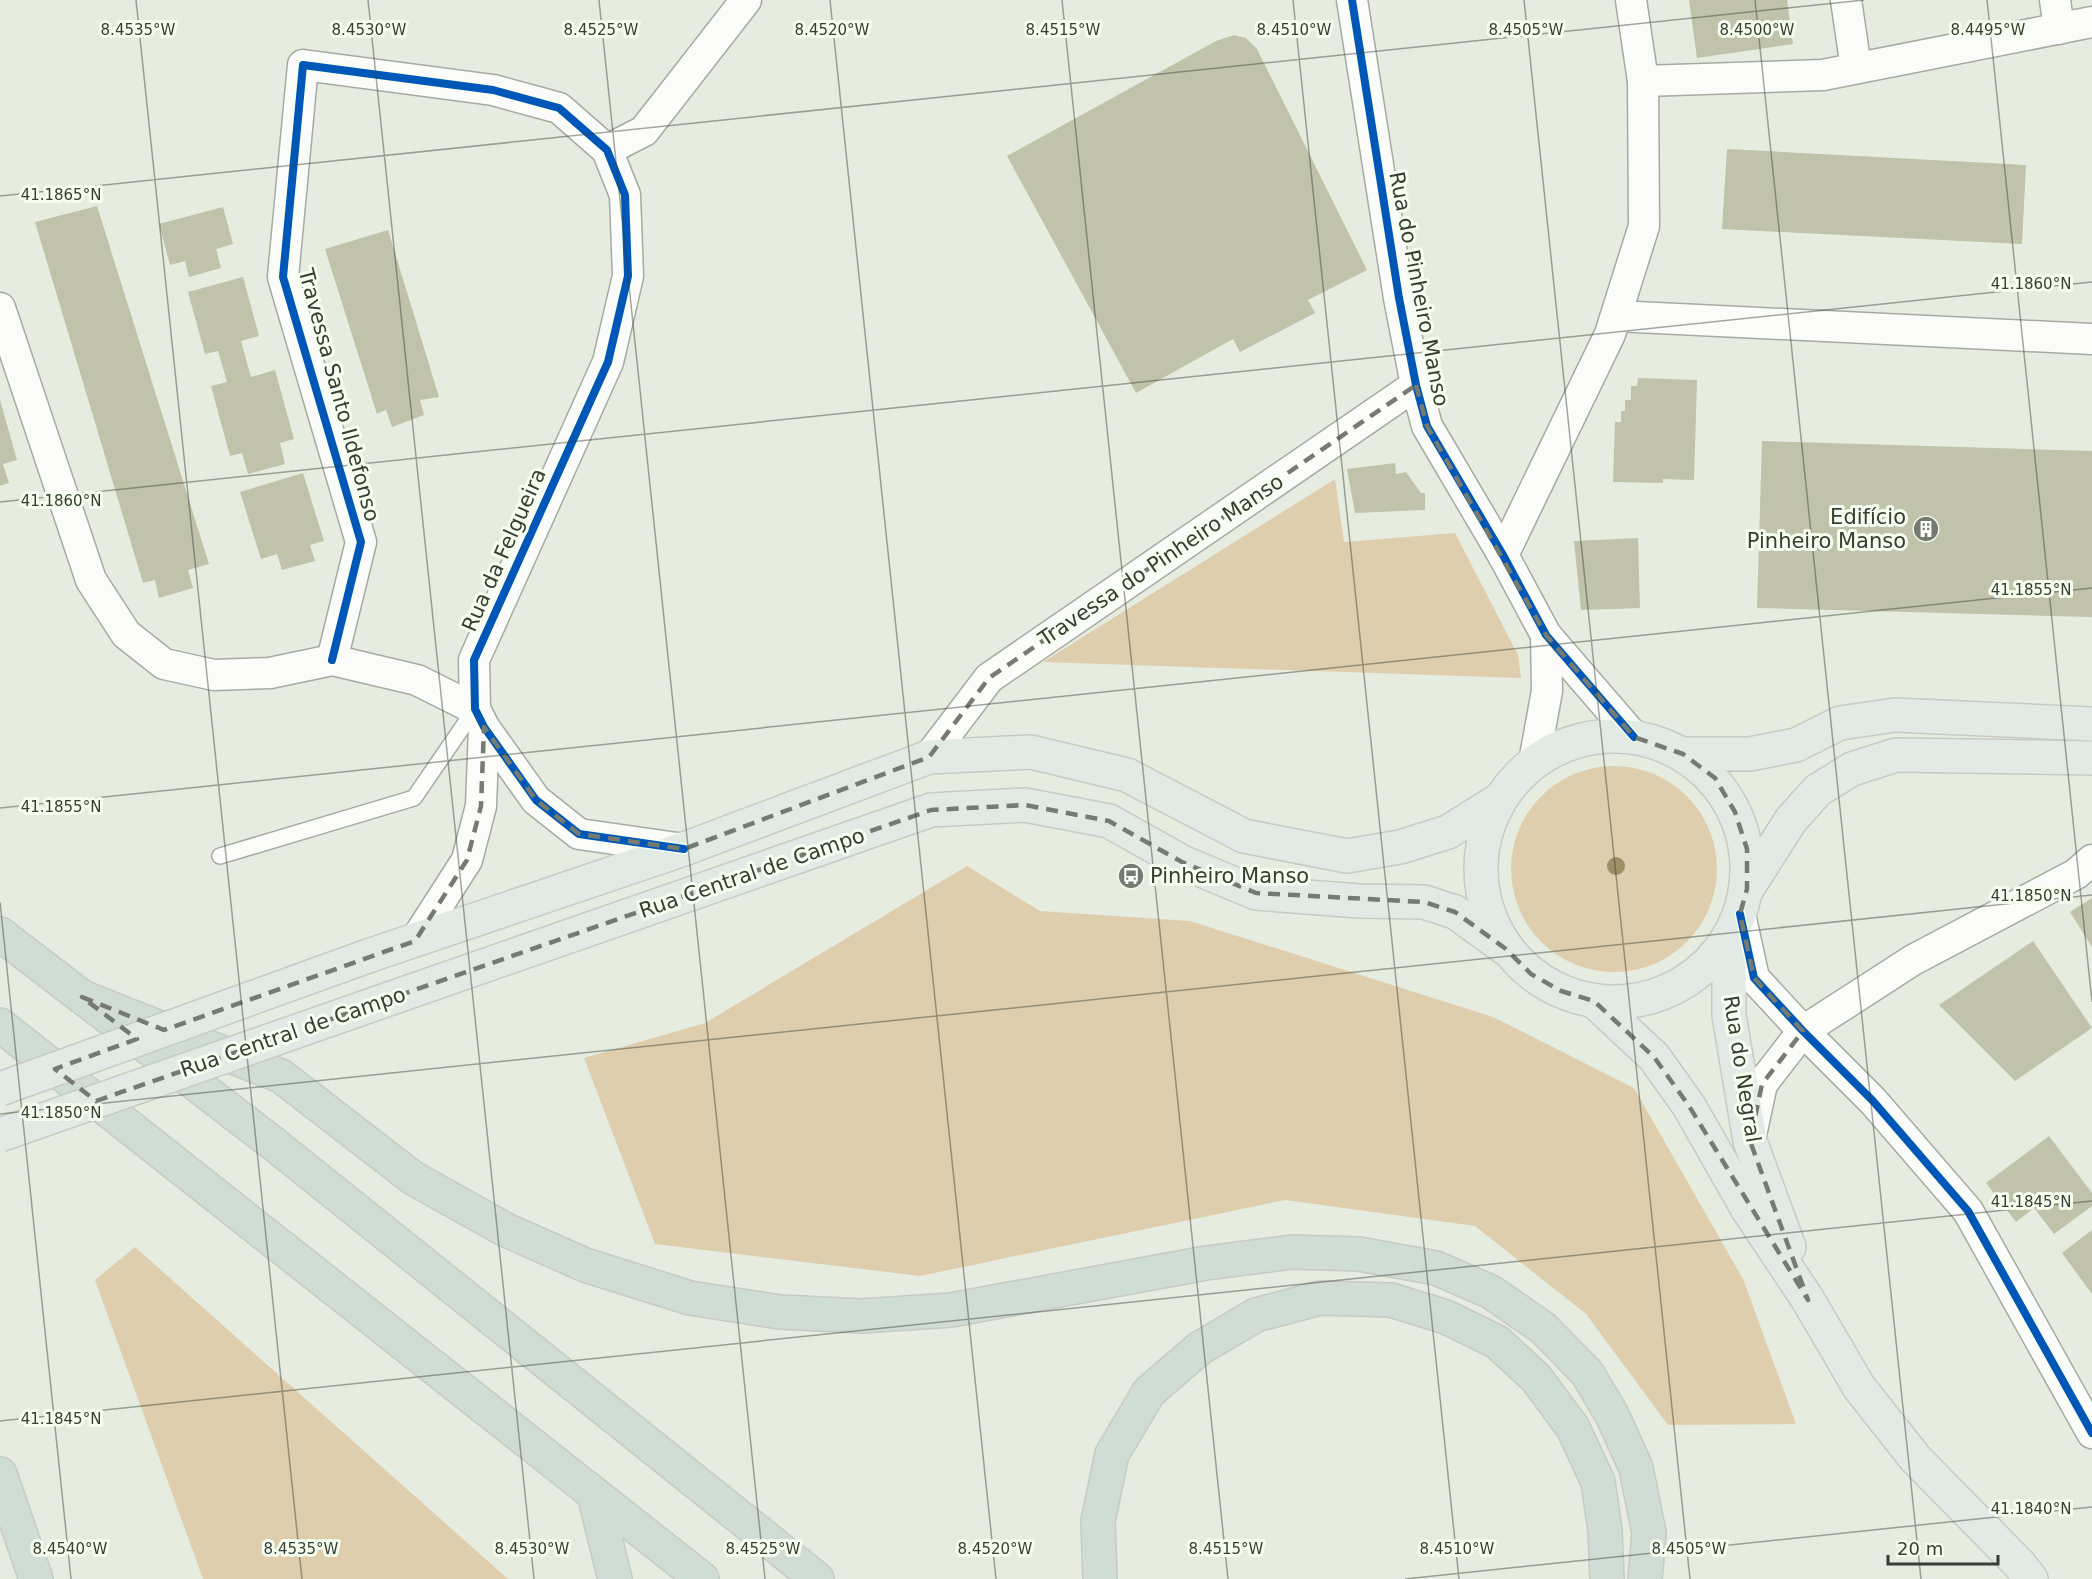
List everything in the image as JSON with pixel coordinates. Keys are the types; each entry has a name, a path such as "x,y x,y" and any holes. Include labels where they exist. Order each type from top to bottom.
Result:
{"highway":[{"path":"0,934 270,1141 817,1579"},
{"path":"82,997 281,1076 413,1178 506,1230 585,1265 690,1298 780,1312 862,1316 951,1310 1206,1263 1292,1252 1359,1254 1436,1268 1491,1292 1542,1328 1587,1373 1612,1415 1636,1468 1649,1533 1645,1579"},
{"path":"0,1025 702,1579"},
{"path":"1100,1579 1098,1521 1112,1454 1149,1392 1200,1348 1256,1316 1320,1298 1391,1300 1446,1317 1497,1342 1536,1378 1574,1428 1598,1482 1605,1530 1607,1579"},
{"path":"0,1474 36,1579"},
{"path":"594,1494 615,1579"}],"main road":[{"path":"2092,724 1895,715 1840,723 1796,745 1750,754 1683,754 1659,743 1634,737 1599,736 1565,745 1534,762 1515,779 1499,800 1484,837 1480,876 1488,914 1506,949 1531,974 1561,991 1594,1001 1634,1001 1671,990 1704,968 1739,913 1791,820 1818,790 1852,769 1896,755 2092,758"},
{"path":"0,1089 368,956 684,849 929,757 1030,752 1041,754 1127,775 1244,836 1347,856 1400,847 1448,832 1499,800"},
{"name":"Rua do Negral","path":"1683,754 1715,778 1735,812 1747,849 1729,1015 1750,1141 1808,1300"},
{"name":"Rua Central de Campo","path":"0,1135 931,810 1025,805 1109,822 1182,862 1256,893 1359,901 1424,902 1455,912 1506,949"},
{"name":"Rua do Negral","path":"1594,1001 1654,1058 1689,1106 1747,1208 1808,1300 1866,1396 1915,1458 2020,1564 2031,1579"}],"street":[{"path":"608,150 644,131 746,0"},
{"name":"Rua do Pinheiro Manso","path":"1353,0 1399,298 1416,385 1427,426 1503,555 1546,635 1634,737"},
{"path":"1503,555 1610,334 1644,226 1643,81 1631,0"},
{"path":"1846,0 1856,68"},
{"path":"1643,81 1823,75 2057,14 2092,22"},
{"name":"Travessa Santo Ildefonso","path":"332,660 361,542 283,277 303,65 493,90 560,108 608,150"},
{"name":"Rua da Felgueira","path":"415,941 467,860 481,806 479,718 474,660 608,362 628,276 625,195 608,150"},
{"path":"0,308 91,580 126,634 164,664 214,675 270,673 332,660 417,680 479,718 536,800 579,834 684,849"},
{"path":"1616,316 2084,333"},
{"name":"Travessa do Pinheiro Manso","path":"929,757 989,678 1416,385"},
{"name":"Rua do Pinheiro Manso","path":"1534,762 1547,691 1546,635"},
{"path":"1750,1141 1762,1083 1803,1031 1913,960 2076,874 2092,860"},
{"path":"1739,913 1754,978 1872,1101 1968,1211 2092,1433"}],"lane":[{"path":"219,856 414,798 479,718"}],"highlighted area":[{"path":"1416,385 1427,426 1546,635 1634,737 1683,754 1715,778 1735,812 1747,849 1747,889 1740,914 1754,978 1803,1031 1762,1084 1750,1141 1808,1300 1689,1106 1654,1057 1594,1001 1561,991 1531,974 1506,949 1455,912 1424,902 1256,893 1182,862 1109,821 1025,805 931,810 96,1101 55,1069 137,1039 82,997 164,1030 415,941 467,860 481,806 484,727 536,800 579,834 684,849 929,757 989,678"}],"shaded area":[{"path":"1335,479 1344,542 1455,533 1518,655 1521,678 1043,662"},
{"path":"1604,766 1624,766 1644,770 1663,778 1680,789 1694,803 1713,839 1717,869 1713,899 1705,918 1694,935 1680,949 1644,968 1624,972 1604,972 1584,968 1565,960 1548,949 1534,935 1515,899 1511,879 1511,859 1515,839 1523,820 1534,803 1548,789 1584,770"},
{"path":"967,866 1040,911 1190,921 1493,1017 1634,1088 1743,1279 1796,1424 1668,1425 1586,1314 1475,1226 1285,1200 920,1276 655,1244 584,1058 705,1023"},
{"path":"135,1247 508,1579 203,1579 95,1280"}],"building":[{"path":"1689,0 1787,0 1793,44 1697,58"},
{"path":"1234,35 1246,38 1257,49 1367,270 1308,300 1315,313 1240,352 1233,339 1136,393 1007,156 1216,41"},
{"path":"1727,149 2026,165 2022,244 1722,229"},
{"path":"97,206 209,564 188,570 193,588 159,598 155,580 143,583 35,222"},
{"path":"223,207 233,244 216,249 221,268 189,277 185,261 170,265 159,224"},
{"path":"388,230 439,397 420,400 424,415 392,427 386,410 377,414 325,249"},
{"path":"243,277 259,336 241,341 251,377 275,370 294,439 280,443 285,464 248,474 242,453 230,456 211,386 227,382 218,351 205,354 188,292"},
{"path":"1638,378 1697,380 1694,480 1663,479 1663,483 1613,482 1615,422 1621,422 1621,411 1625,411 1625,400 1631,400 1631,386 1637,386"},
{"path":"0,400 17,460 3,464 9,483 0,486"},
{"name":"Edifício Pinheiro Manso","path":"1762,441 2092,451 2092,617 1757,608"},
{"path":"1395,463 1396,474 1406,472 1421,493 1425,493 1425,510 1355,513 1347,469"},
{"path":"303,473 324,541 310,545 315,561 282,570 277,554 261,559 240,492"},
{"path":"1638,538 1640,608 1581,610 1574,541"},
{"path":"2092,898 2092,947 2070,912"},
{"path":"2033,941 2092,1028 2015,1081 1939,1005"},
{"path":"2049,1136 2092,1193 2092,1206 2054,1234 2034,1208 2016,1222 1986,1183"},
{"path":"2092,1230 2092,1294 2062,1253"}],"cycle path":[{"path":"1352,0 1399,298 1416,385 1427,426 1503,555 1546,635 1634,737"},
{"path":"332,660 361,542 283,277 303,65 493,90 559,108 607,150 625,195 628,276 608,362 474,660 475,709 484,727 536,800 579,834 684,849"},
{"path":"1740,914 1754,978 1873,1101 1968,1211 2092,1433"}],"place":[{"name":"Edifício Pinheiro Manso","path":"1926,529"},
{"name":"Pinheiro Manso","path":"1131,876"}]}
